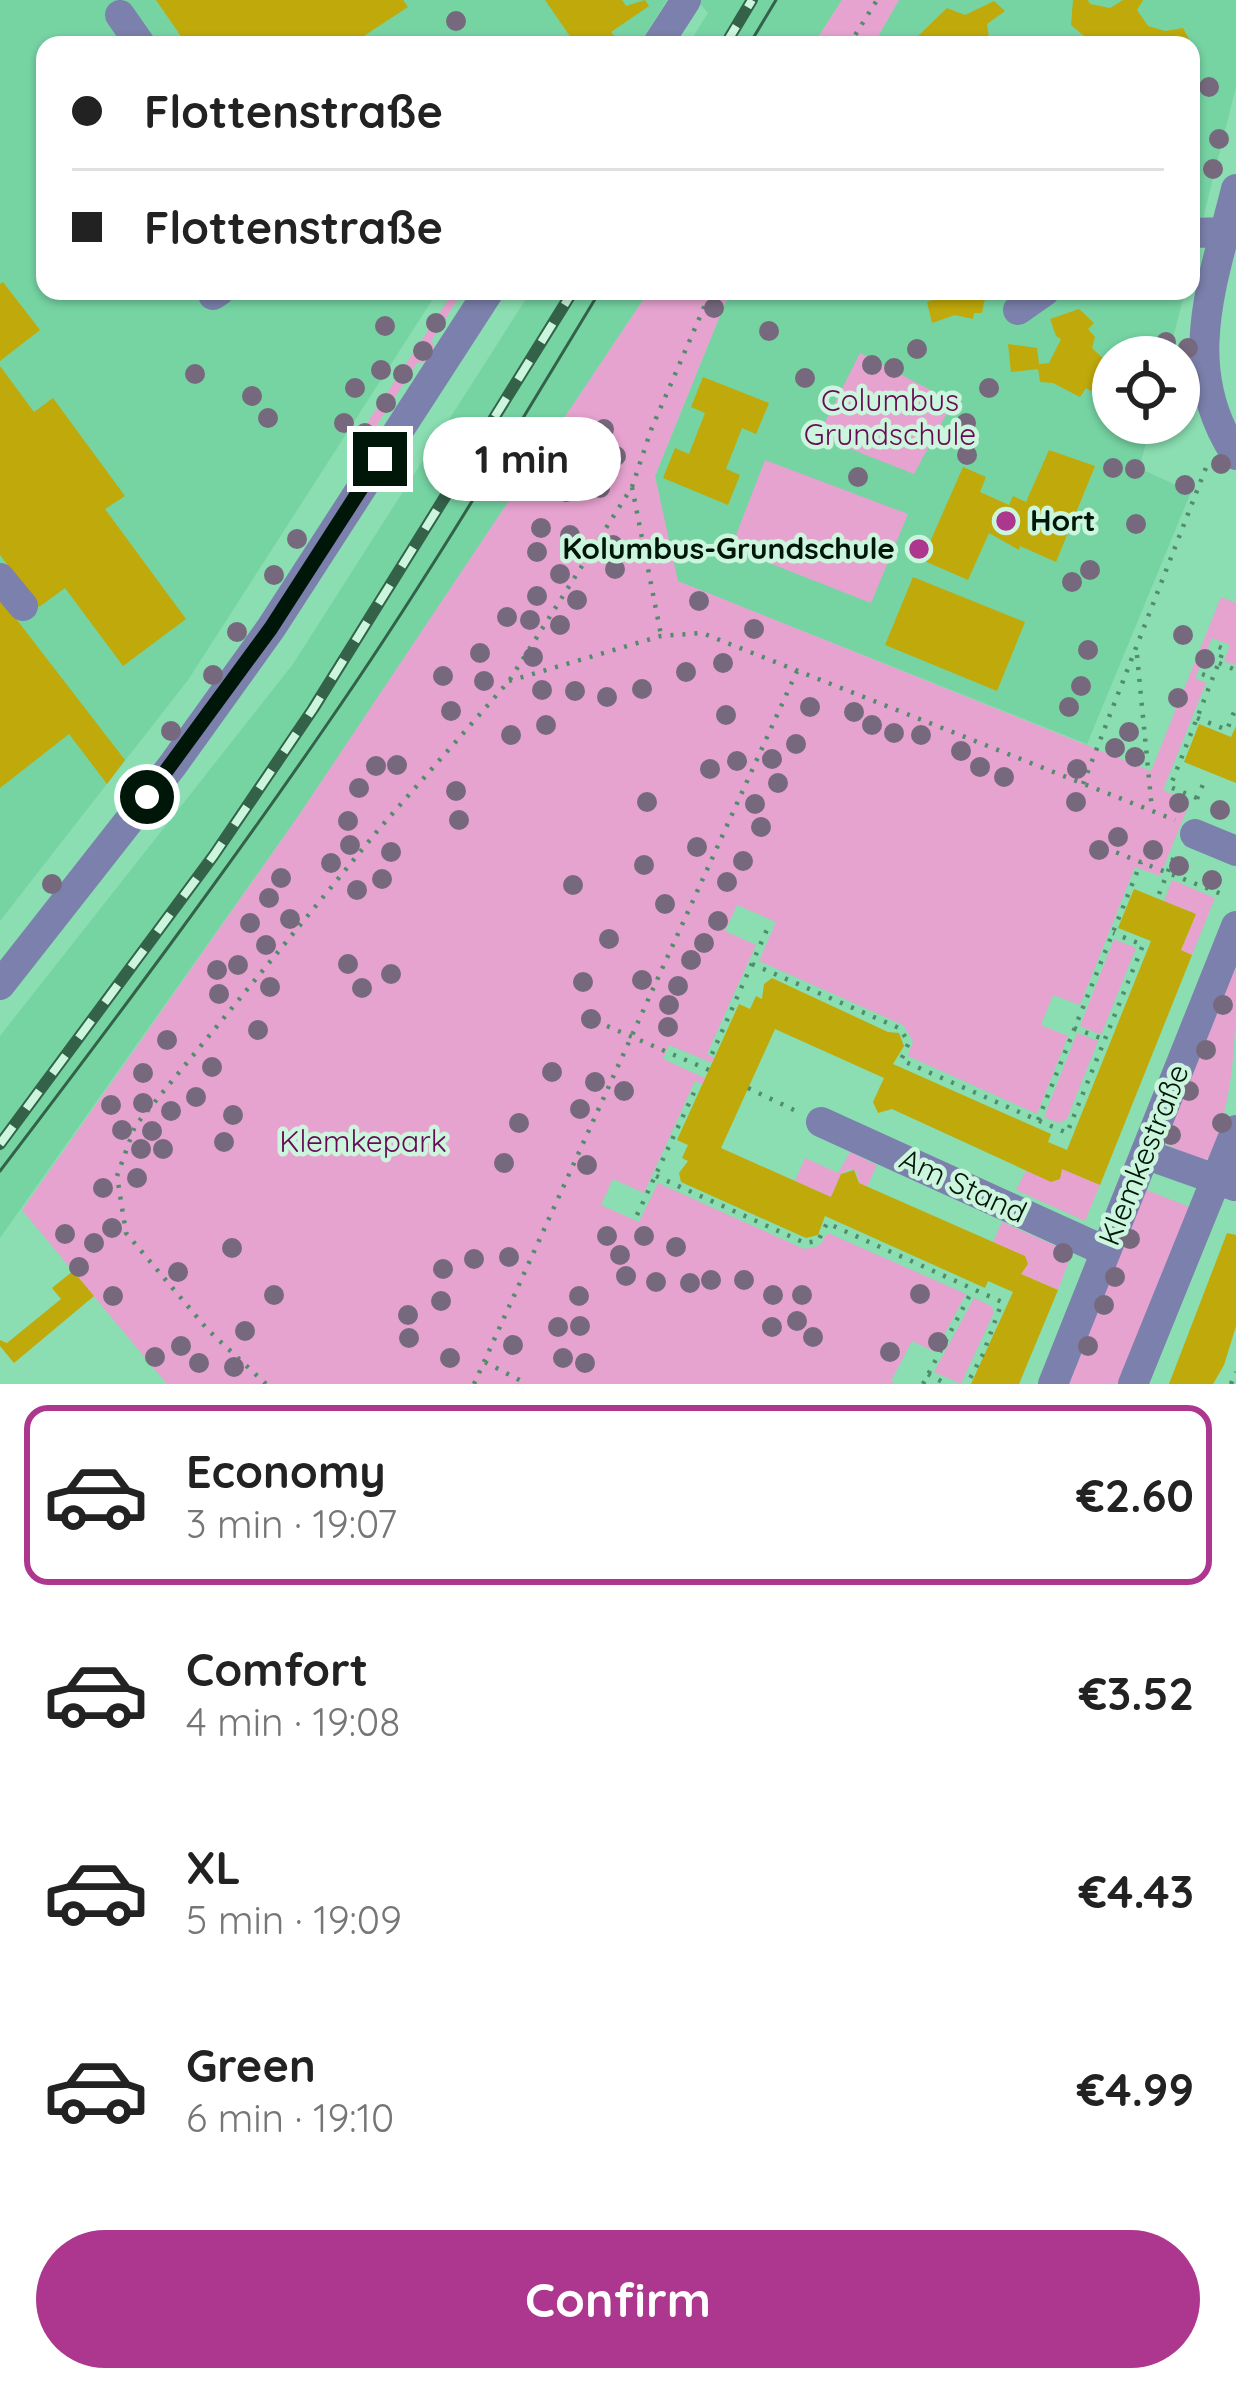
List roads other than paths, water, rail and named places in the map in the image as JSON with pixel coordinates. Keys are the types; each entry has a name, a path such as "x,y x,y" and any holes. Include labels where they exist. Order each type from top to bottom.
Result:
{"street":[{"path":"663,36 686,0"},
{"path":"120,15 135,36"},
{"path":"1224,455 1212,411 1203,337 1236,189"},
{"path":"1200,232 1225,232"},
{"path":"0,985 172,766 271,628 483,300"},
{"path":"1018,310 1032,300"},
{"path":"0,578 23,606"},
{"path":"1196,834 1236,851"},
{"name":"Klemkestraße","path":"1053,1384 1236,926"},
{"name":"Am Stand","path":"821,1122 1105,1251"},
{"path":"1132,1384 1226,1183 1236,1130"},
{"path":"1145,1154 1226,1183"}],"tram line":[{"path":"754,36 776,0"},
{"path":"0,1171 167,949 328,723 594,300"}],"railway":[{"path":"730,36 752,0"},
{"path":"0,1144 214,855 313,709 567,300"}],"place":[{"name":"Hort","path":"1006,521"},
{"name":"Kolumbus-Grundschule","path":"919,549"}],"park label":[{"name":"Columbus Grundschule","path":"890,418"},
{"name":"Klemkepark","path":"363,1142"}]}
